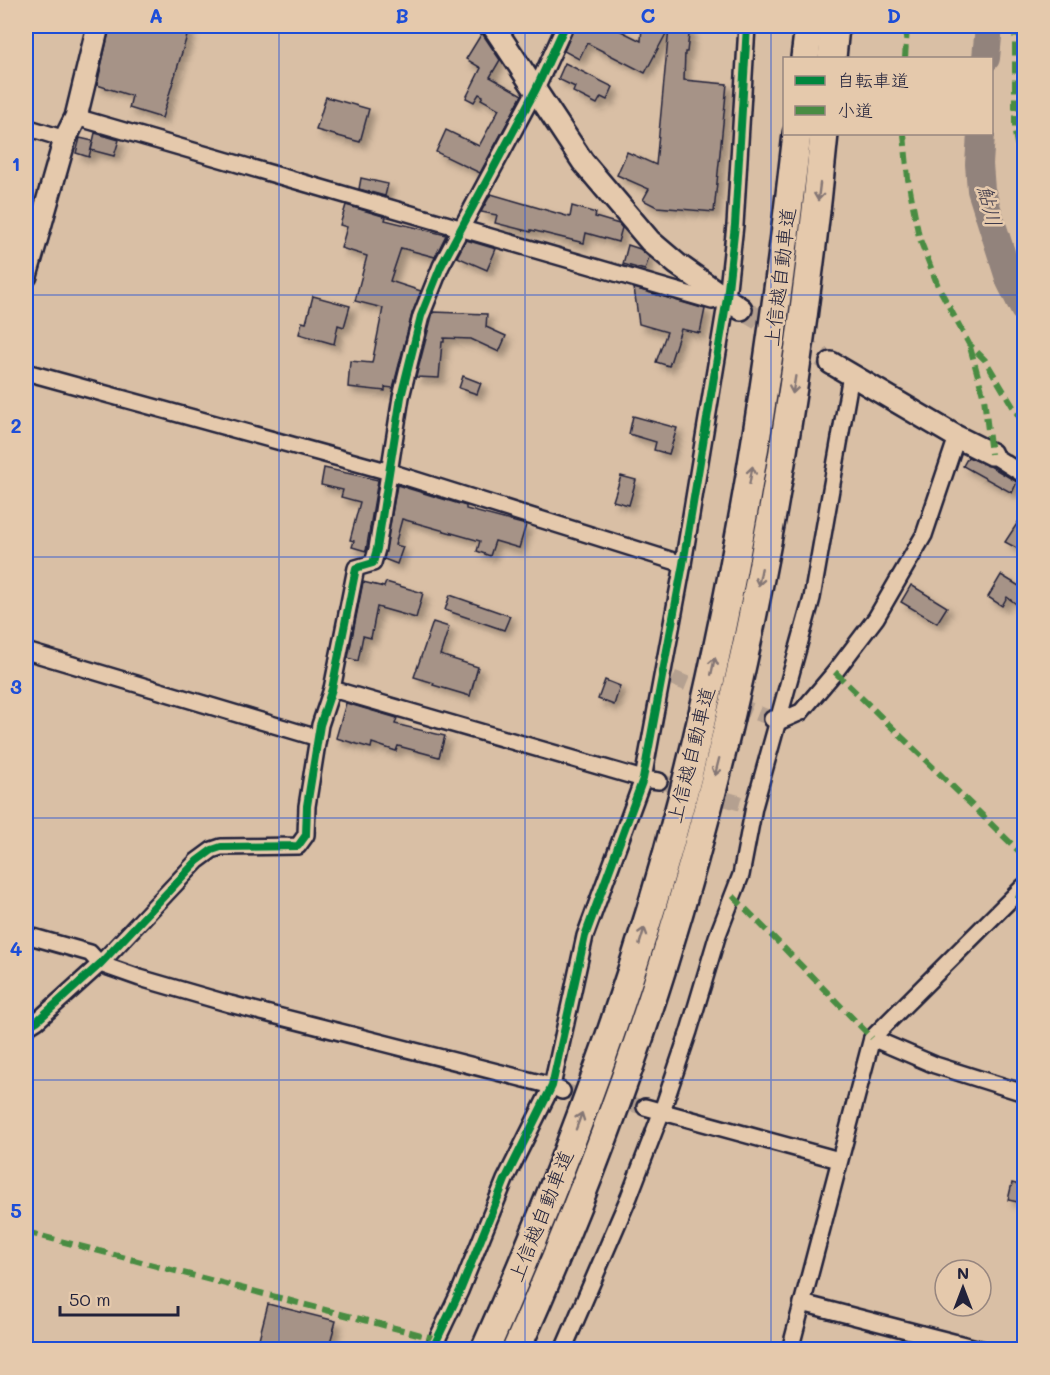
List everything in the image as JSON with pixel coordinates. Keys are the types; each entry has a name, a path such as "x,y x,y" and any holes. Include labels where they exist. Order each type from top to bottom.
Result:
{"highway":[{"path":"806,57 809,26"},
{"path":"832,57 835,26"},
{"name":"上信越自動車道","path":"485,1350 550,1198 605,1050 657,887 682,796 720,633 753,462 780,282 797,135"},
{"name":"上信越自動車道","path":"516,1350 578,1205 637,1045 709,802 750,629 781,466 806,296 825,135"}],"street":[{"path":"26,276 65,138 76,117 98,26"},
{"path":"493,26 583,162 650,241 677,264 734,304"},
{"path":"26,1028 100,964 197,861 212,850 231,846 298,846 306,835 307,806 318,738 332,689 356,568 373,563 378,549 401,397 420,316 441,266 536,88 565,26"},
{"path":"432,1350 460,1291 505,1180 557,1089 585,936 643,779 668,675 682,564 734,304 735,225 747,26"},
{"path":"76,117 712,301 734,304"},
{"path":"26,127 65,138"},
{"path":"831,363 1024,475"},
{"path":"26,372 390,472 682,564"},
{"path":"562,1350 629,1197 662,1111 690,1031 717,937 741,876 747,805 812,598 851,375"},
{"path":"775,721 801,712 876,618 924,535 957,437"},
{"path":"26,651 318,738"},
{"path":"332,689 643,779 659,781"},
{"path":"790,1350 872,1038 1024,886"},
{"path":"26,935 90,953 100,964 140,978 230,1004 557,1089"},
{"path":"872,1038 935,1065 1024,1093"},
{"path":"645,1107 839,1160"},
{"path":"801,1303 984,1350"}],"building":[{"path":"110,26 190,26 162,118 129,108 132,96 97,85"},
{"path":"575,26 611,26 641,41 642,26 690,26 687,52 685,52 684,80 727,84 714,212 657,207 643,200 649,189 617,175 627,152 656,165 669,28 645,73 587,43 579,59 564,51"},
{"path":"482,33 500,60 490,77 522,95 480,173 436,152 446,130 479,146 499,109 481,99 483,96 479,94 474,102 466,98 481,68 466,59"},
{"path":"565,63 613,87 607,100 601,97 597,104 573,92 575,87 558,79"},
{"path":"326,97 369,109 360,142 316,130"},
{"path":"95,133 119,140 114,156 91,150"},
{"path":"80,138 93,141 89,157 76,153"},
{"path":"361,178 388,184 385,196 359,189"},
{"path":"491,194 570,217 572,206 596,213 595,217 619,224 622,228 618,242 586,233 584,243 495,223 497,215 481,212"},
{"path":"346,205 386,217 385,220 446,235 435,257 401,248 390,281 421,291 412,314 393,388 385,387 385,391 348,387 350,361 372,363 383,308 355,301 367,256 341,248 347,227 340,225"},
{"path":"466,240 496,249 487,270 457,257"},
{"path":"628,245 640,249 649,257 645,270 623,264"},
{"path":"634,288 705,309 700,333 681,329 669,366 656,362 667,332 639,324"},
{"path":"313,296 350,306 344,327 338,325 334,344 299,334 302,322 306,323"},
{"path":"433,312 487,314 486,327 506,336 499,352 471,339 444,338 439,378 416,377"},
{"path":"463,376 481,383 477,394 459,388"},
{"path":"633,416 677,428 669,454 654,450 656,442 629,434"},
{"path":"968,457 990,466 1017,482 1012,493 963,466"},
{"path":"324,468 378,480 366,551 352,547 354,541 350,540 360,502 341,497 343,490 321,485"},
{"path":"621,476 636,480 629,505 613,501"},
{"path":"397,485 466,506 466,509 526,525 519,548 495,541 490,556 477,551 480,541 402,519 395,545 403,547 397,564 384,559"},
{"path":"1024,513 1024,552 1005,542"},
{"path":"1001,575 1024,589 1024,610 1007,597 1002,606 988,597"},
{"path":"363,582 384,587 386,582 423,593 416,618 377,607 371,638 363,636 358,661 348,658"},
{"path":"911,585 947,607 937,623 901,602"},
{"path":"450,595 510,616 504,630 445,610"},
{"path":"433,622 449,627 440,655 478,667 470,696 414,677"},
{"path":"605,680 620,686 614,705 598,699"},
{"path":"346,703 397,718 395,724 445,736 439,757 398,746 396,751 372,743 371,748 336,738"},
{"path":"1012,1183 1024,1186 1023,1203 1008,1200"},
{"path":"268,1304 336,1321 328,1350 256,1350"}],"waterway":[{"name":"鮎川","path":"986,57 989,26"},
{"name":"鮎川","path":"981,135 979,164 981,190 1010,281 1024,309"}],"tunnel":[{"path":"741,309 831,363"},
{"path":"673,678 772,719"},
{"path":"659,781 740,803"},
{"path":"562,1091 645,1107"}],"marked path":[{"path":"905,57 907,26"},
{"path":"1017,26 1015,29 1015,133 1024,181"},
{"path":"904,135 908,179 919,237 938,286 969,344 985,360 1024,425"},
{"path":"970,347 984,398 991,454"},
{"path":"835,672 1024,856"},
{"path":"1016,895 1024,898"},
{"path":"733,896 872,1038"},
{"path":"26,1232 437,1339"}],"cycle path":[{"path":"26,1028 37,1021 100,964 197,861 212,850 221,847 298,846 306,835 307,806 320,725 332,689 356,568 373,563 377,549 401,397 421,316 441,266 536,89 565,26"},
{"path":"432,1350 460,1291 505,1180 552,1086 585,936 643,779 683,564 727,298 735,225 747,26"}]}
